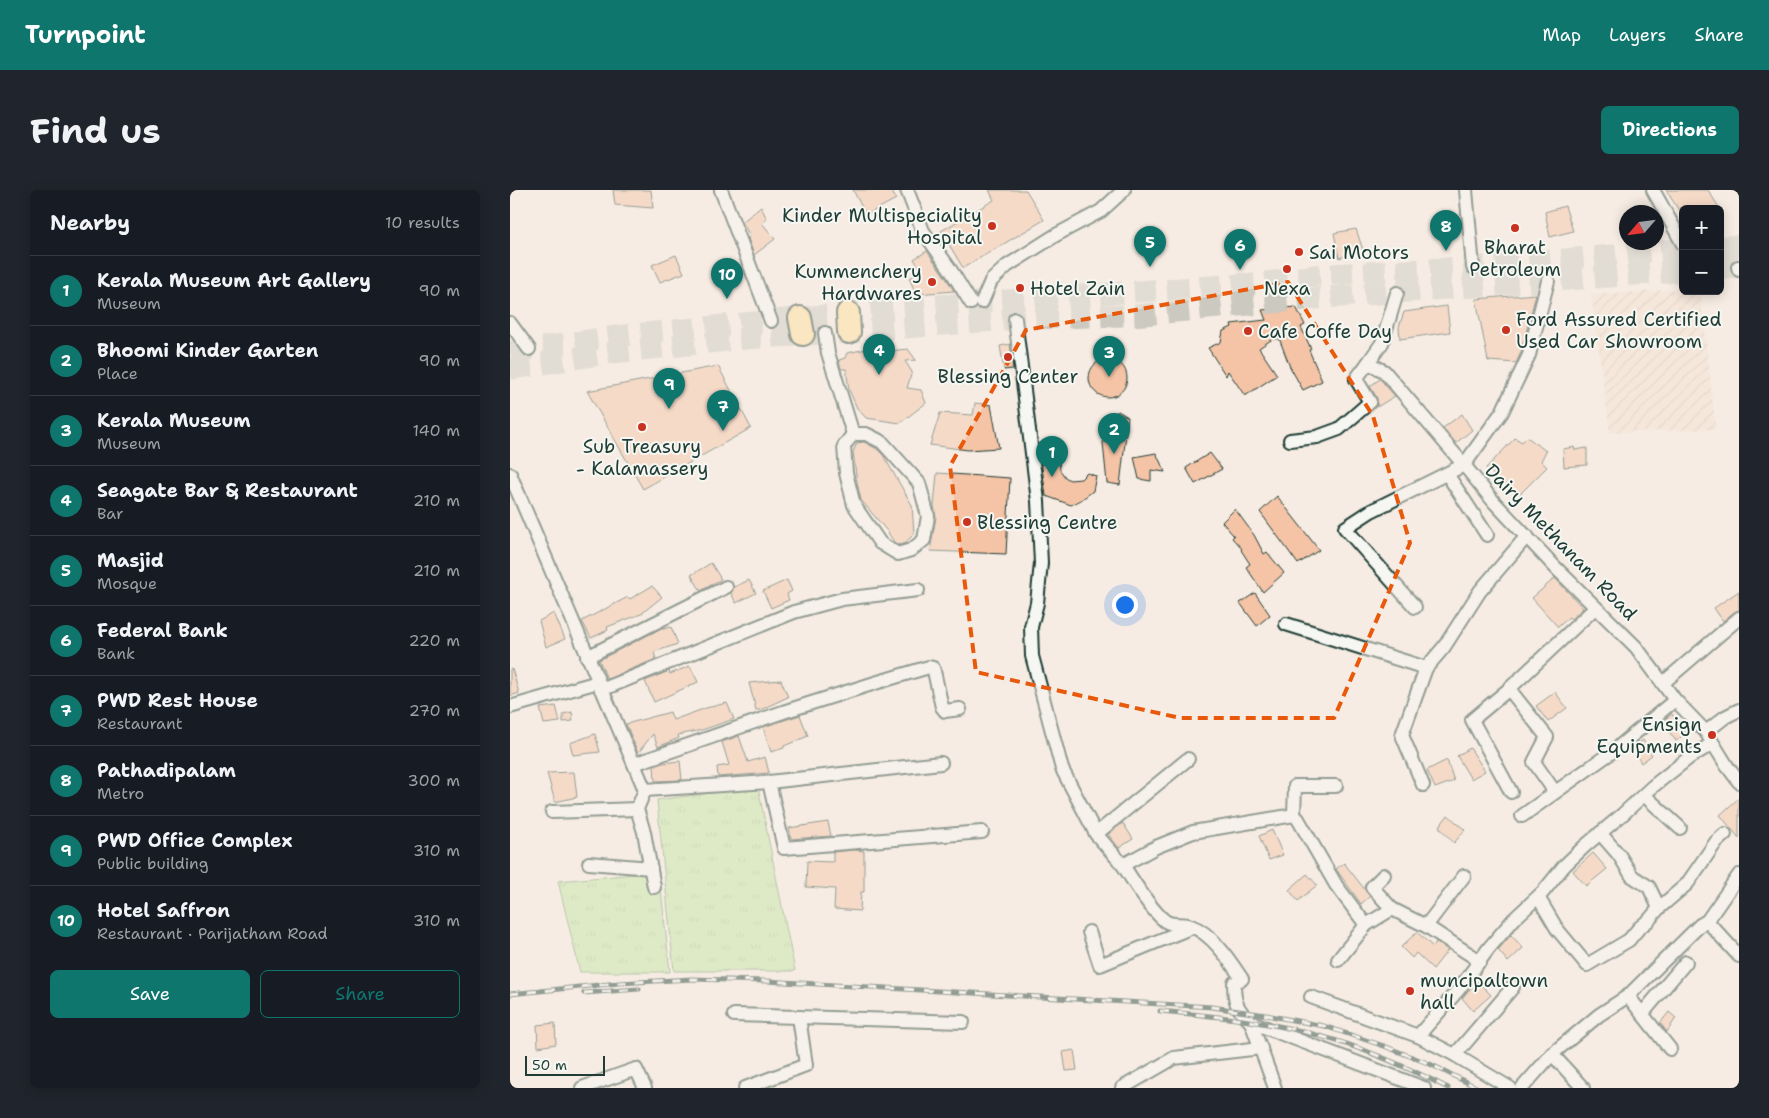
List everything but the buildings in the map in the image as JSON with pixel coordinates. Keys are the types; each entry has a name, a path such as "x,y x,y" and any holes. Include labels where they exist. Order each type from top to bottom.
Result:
{"street":[{"path":"721,190 771,321"},
{"path":"906,190 923,231 976,302 991,281 1006,266 1056,235 1101,211 1124,190"},
{"path":"1466,190 1473,267"},
{"path":"1653,190 1679,237"},
{"name":"Dairy Methanam Road","path":"1548,281 1529,355 1502,412 1464,465 1494,502 1595,608 1636,647 1675,700 1706,732 1712,744 1739,782"},
{"path":"1290,440 1317,438 1339,429 1370,402 1356,379 1382,343 1397,293"},
{"path":"1014,320 1039,510 1041,563 1037,603 1031,627 1032,656 1062,769 1096,834 1123,865 1136,886 1165,920 1174,925 1190,925 1207,936 1231,961 1242,979 1234,983 1234,996 1239,1012 1251,1022 1424,1088"},
{"path":"510,324 530,349"},
{"path":"809,329 828,353 853,434"},
{"path":"1368,363 1384,371 1464,465 1371,512 1345,528 1415,607"},
{"path":"853,434 866,434 882,442 919,483 928,516 924,540 911,550 898,554 880,543 854,505 846,473 844,446 853,434"},
{"path":"510,474 645,790 638,809 654,887"},
{"path":"1447,474 1487,535"},
{"path":"1423,785 1402,735 1426,668 1444,647 1480,591 1527,536"},
{"path":"587,657 726,587"},
{"path":"510,707 599,686 794,612 842,599 918,590"},
{"path":"1512,792 1472,720 1509,689 1595,608"},
{"path":"1663,683 1739,618"},
{"path":"1286,624 1426,668"},
{"path":"634,764 792,709 929,667 933,668 941,703 945,711 960,709"},
{"path":"1509,689 1547,737 1534,762 1555,792"},
{"path":"1522,816 1616,749 1675,700"},
{"path":"1706,732 1725,717 1739,710"},
{"path":"1418,1036 1459,989 1489,948 1514,919 1538,897 1564,866 1690,757 1712,744"},
{"path":"1096,834 1188,759"},
{"path":"645,790 769,782 941,763"},
{"path":"769,782 784,848 982,832"},
{"path":"1336,786 1295,786 1294,815 1336,885 1366,925"},
{"path":"1644,795 1680,828"},
{"path":"552,812 638,809"},
{"path":"1123,865 1156,847 1193,832 1294,815"},
{"path":"1600,833 1619,855 1632,876 1649,888 1659,908"},
{"path":"1538,897 1557,928 1587,965 1629,940 1639,928 1650,920 1659,908 1687,884 1716,842 1725,834"},
{"path":"589,863 651,868"},
{"path":"1522,1088 1552,1054 1599,1015 1628,996 1700,925 1707,921 1739,875"},
{"path":"1384,876 1372,888 1392,909 1426,926 1480,961"},
{"path":"1426,926 1464,876"},
{"path":"1338,960 1366,925 1392,909"},
{"path":"1707,921 1739,956"},
{"path":"1089,932 1100,965 1193,927"},
{"path":"1642,1014 1686,962"},
{"path":"1455,1055 1513,987"},
{"path":"1628,996 1670,1049"},
{"path":"1311,997 1418,1036 1455,1055 1510,1088"},
{"path":"734,1015 963,1022"},
{"path":"744,1088 806,1065 799,1017"},
{"path":"1251,1022 1275,1088"},
{"path":"1122,1088 1174,1058 1260,1048"},
{"path":"1552,1054 1583,1088"},
{"path":"582,1088 636,1069 645,1088"},
{"path":"1378,1070 1390,1088"}],"highlighted area":[{"path":"1288,282 1373,416 1410,543 1334,718 1180,718 976,672 950,466 1026,330"}],"shaded area":[{"path":"1679,289 1679,295 1700,295 1716,429 1610,433 1591,295"}],"green space":[{"path":"758,787 795,971 674,971 657,800"},
{"path":"659,872 670,972 580,972 558,881"}],"tunnel":[{"path":"1724,247 1739,246"},
{"path":"510,352 619,336 848,313 1261,283 1319,275 1491,266 1679,249"},
{"path":"1724,269 1739,267"},
{"path":"510,369 608,353 752,338 1015,319 1139,315 1319,298 1679,271"}],"railway":[{"path":"510,994 619,983 692,979 766,981 1212,1007 1324,1026 1430,1064 1478,1088"},
{"path":"584,993 639,989"},
{"path":"1160,1011 1261,1023 1320,1036 1353,1046 1448,1088"}],"place":[{"name":"Kinder Multispeciality Hospital","path":"992,226"},
{"name":"Bharat Petroleum","path":"1515,228"},
{"name":"Pathadipalam","path":"1446,251"},
{"name":"Sai Motors","path":"1299,252"},
{"name":"Masjid","path":"1150,267"},
{"name":"Nexa","path":"1287,269"},
{"name":"Federal Bank","path":"1240,270"},
{"name":"Kummenchery Hardwares","path":"932,282"},
{"name":"Hotel Zain","path":"1020,288"},
{"name":"Hotel Saffron","path":"727,299"},
{"name":"Ford Assured Certified Used Car Showroom","path":"1506,330"},
{"name":"Cafe Coffe Day","path":"1248,331"},
{"name":"Blessing Center","path":"1008,357"},
{"name":"Seagate Bar & Restaurant","path":"879,375"},
{"name":"Kerala Museum","path":"1109,377"},
{"name":"PWD Office Complex","path":"669,409"},
{"name":"Sub Treasury - Kalamassery","path":"642,427"},
{"name":"PWD Rest House","path":"723,431"},
{"name":"Bhoomi Kinder Garten","path":"1114,454"},
{"name":"Kerala Museum Art Gallery","path":"1052,477"},
{"name":"Blessing Centre","path":"967,522"},
{"name":"Ensign Equipments","path":"1712,735"},
{"name":"muncipaltown hall","path":"1410,991"}]}
